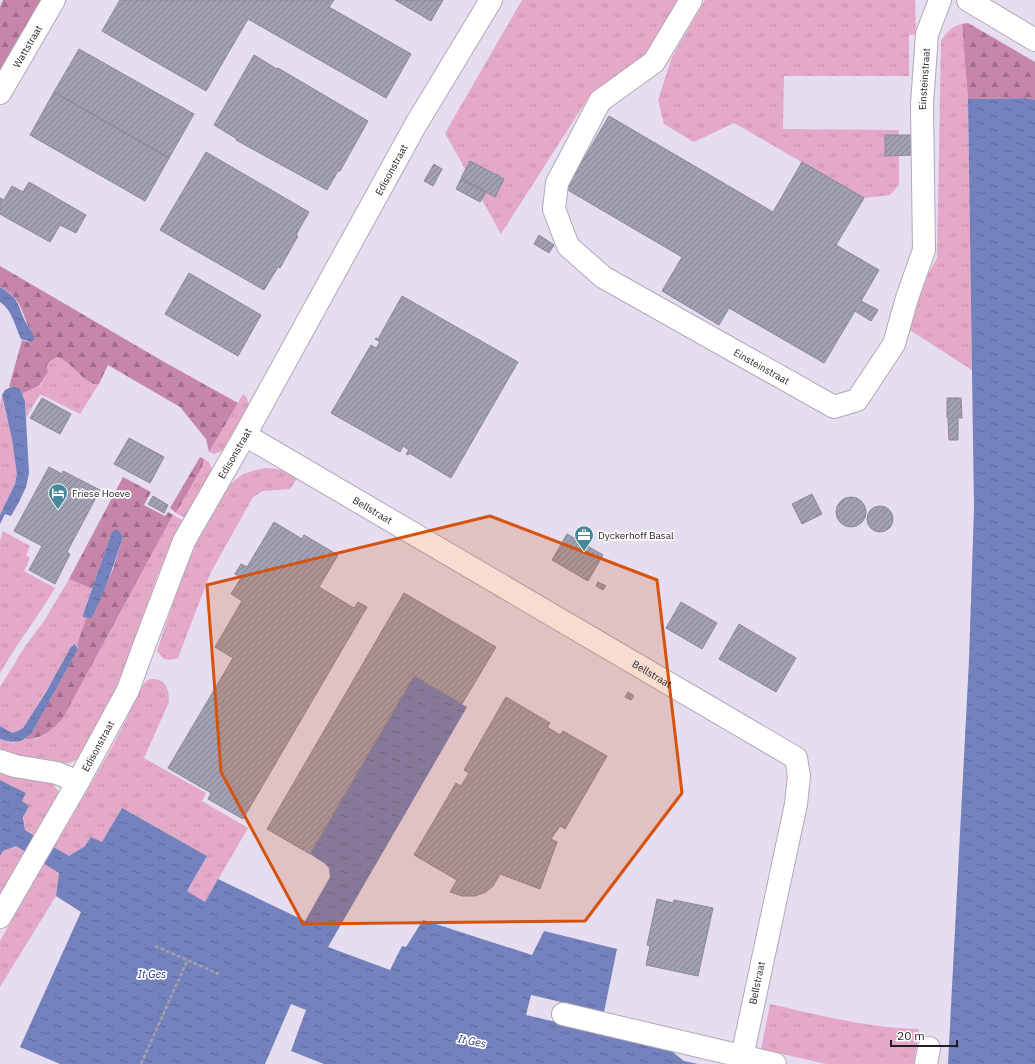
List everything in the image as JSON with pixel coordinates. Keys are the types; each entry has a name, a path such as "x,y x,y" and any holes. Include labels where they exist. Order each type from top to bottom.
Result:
{"street":[{"name":"Wattstraat","path":"0,93 54,0"},
{"name":"Edisonstraat","path":"0,916 46,840 128,690 184,541 245,435 415,126 491,0"},
{"name":"Einsteinstraat","path":"691,0 654,62 600,101 557,183 554,209 568,246 603,277 834,407 857,400 894,344 907,298 924,250 922,104 927,34 940,0"},
{"path":"968,0 1035,40"},
{"name":"Bellstraat","path":"245,435 796,758 799,776 796,804 742,1057"},
{"path":"0,760 15,766 57,773 78,782"},
{"path":"563,1014 775,1064"}],"path":[{"path":"154,946 219,974"},
{"path":"141,1064 186,961"}],"highlighted area":[{"path":"490,516 657,580 682,793 585,921 303,924 221,772 207,585"}],"green space":[{"path":"3,0 42,0 0,76 0,7"},
{"path":"522,0 681,0 643,60 592,92 501,234 445,133"},
{"path":"705,0 915,0 916,34 909,35 909,76 784,76 783,129 899,130 899,185 890,195 864,198 734,123 694,142 664,124 658,100 672,57"},
{"path":"968,23 1035,62 1035,100 1026,98 968,99 962,24"},
{"path":"962,24 968,99 972,370 900,324 937,258 941,41 950,30 955,26"},
{"path":"0,266 166,363 238,403 209,452 206,439 180,407 108,365 99,384 94,384 84,378 63,359 57,357 49,362 47,366 48,372 39,386 22,394 20,389 13,386 9,387 22,340 28,342 32,334 22,309 16,300 10,293 0,287"},
{"path":"57,357 68,363 88,382 99,384 80,414 40,394 26,418 25,401 22,394 40,386 48,372 47,366 49,362"},
{"path":"243,394 247,398 249,405 222,451 214,454 209,452"},
{"path":"2,395 13,440 17,463 17,474 12,492 0,515 0,405"},
{"path":"200,457 204,459 202,467 176,513 170,508"},
{"path":"204,459 209,462 212,469 185,518 176,513 202,467"},
{"path":"266,468 281,470 295,475 296,480 290,489 263,491 253,497 210,574 178,658 170,660 164,659 157,651 182,576 196,544 229,485 243,474"},
{"path":"123,477 151,492 144,505 165,516 168,512 173,515 63,718 42,736 32,739 25,739 33,731 78,649 77,645 86,618 91,619 113,569 123,537 110,537 92,589 69,579"},
{"path":"173,515 184,521 158,574 126,667 101,718 78,758 72,762 52,764 28,759 0,750 0,739 13,743 25,739 35,739 45,735 63,718"},
{"path":"3,531 30,546 26,555 30,558 24,571 55,588 0,673 0,541"},
{"path":"69,579 92,589 83,615 83,617 86,618 77,645 75,644 23,728 12,733 0,726 0,687 26,645 44,621"},
{"path":"150,679 160,680 166,685 169,702 144,758 206,793 202,801 248,828 205,902 187,891 207,856 122,808 102,843 85,846 69,856 54,847 110,751 139,691"},
{"path":"0,770 51,782 59,792 35,835 25,830 22,801 26,793 0,780"},
{"path":"16,846 25,852 0,895 0,856 3,851"},
{"path":"44,863 59,873 56,896 0,987 0,941"},
{"path":"770,1004 862,1024 919,1029 914,1064 826,1064 761,1049"}],"water":[{"path":"1026,98 1035,100 1035,1064 948,1064 969,660 974,508 968,99"},
{"path":"0,287 11,294 17,301 25,321 35,338 31,342 21,339 8,309 0,302"},
{"path":"13,386 20,389 25,401 29,473 26,487 19,502 11,516 5,514 0,524 0,515 15,484 17,474 12,439 2,395 5,390"},
{"path":"117,529 123,537 108,580 91,619 83,617 110,537 113,531"},
{"path":"75,644 78,649 33,731 26,738 14,742 0,739 0,726 12,733 23,728 46,692 71,647"},
{"name":"It Ges","path":"414,676 467,707 328,947 390,970 402,946 406,947 423,920 532,955 544,931 617,949 604,1012 531,995 526,1015 670,1050 684,1061 698,1064 324,1064 291,1051 306,1010 291,1004 265,1064 60,1064 20,1047 81,912 56,896 59,873 16,846 3,851 0,856 0,780 26,793 22,801 29,806 23,817 25,830 69,856 85,846 91,837 102,842 122,808 207,856 187,891 205,902 218,879 305,921 330,877 329,868 310,854"}],"building":[{"path":"120,0 334,0 329,7 411,54 386,98 248,19 206,91 102,31"},
{"path":"395,0 443,0 431,21"},
{"path":"79,49 194,114 169,158 54,92"},
{"path":"254,55 368,121 340,171 338,171 327,190 236,140 237,139 214,125"},
{"path":"54,92 169,158 145,201 30,135"},
{"path":"609,116 773,212 802,162 864,198 836,245 879,270 861,301 878,310 871,321 855,311 824,363 729,308 719,325 662,291 682,257 566,189"},
{"path":"885,135 912,135 912,155 885,156"},
{"path":"206,152 309,212 296,235 298,236 280,268 278,267 264,290 160,230"},
{"path":"470,161 504,179 495,197 461,178"},
{"path":"434,164 442,169 433,186 424,181"},
{"path":"461,179 486,192 480,202 456,189"},
{"path":"29,182 86,215 76,233 60,225 50,242 0,214 0,198 4,200 12,186 23,192"},
{"path":"539,235 554,245 549,253 534,244"},
{"path":"189,273 261,315 238,356 165,314"},
{"path":"402,296 518,362 451,478 409,453 408,455 406,454 409,450 403,446 400,452 331,413 371,345 376,348 380,342 375,339 378,339"},
{"path":"42,398 71,414 60,434 30,418"},
{"path":"947,398 961,398 962,418 947,418"},
{"path":"948,419 958,419 958,440 949,440"},
{"path":"129,438 164,457 150,483 114,464"},
{"path":"49,467 62,474 63,471 100,490 67,552 70,554 55,584 29,570 42,546 14,531"},
{"path":"812,494 822,514 802,524 792,504"},
{"path":"153,496 168,505 164,513 148,504"},
{"path":"851,497 857,498 865,506 865,518 857,526 851,527 845,526 837,518 836,512 837,506 845,498"},
{"path":"880,506 889,510 893,519 889,528 880,532 871,528 867,519 871,510"},
{"path":"274,522 302,539 304,535 338,555 319,587 354,608 358,602 367,607 243,819 208,799 211,793 168,768 233,658 215,647 242,601 231,594 241,578 235,574 241,564 247,567"},
{"path":"567,534 603,555 588,581 552,560"},
{"path":"598,582 606,586 603,590 596,586"},
{"path":"404,593 496,647 462,704 414,676 310,854 267,829"},
{"path":"681,602 717,623 702,649 666,628"},
{"path":"739,624 796,658 776,692 719,659"},
{"path":"628,692 634,696 631,700 625,697"},
{"path":"506,697 550,723 547,727 560,735 563,731 607,756 565,829 560,826 551,839 557,842 540,889 500,874 493,886 486,892 475,896 462,896 450,892 457,880 414,855 456,783 461,786 469,773 464,770"},
{"path":"657,899 673,903 674,900 713,908 698,976 646,965 650,946 647,945"}],"place":[{"name":"Friese Hoeve","path":"58,510"},
{"name":"Dyckerhoff Basal","path":"584,552"}]}
